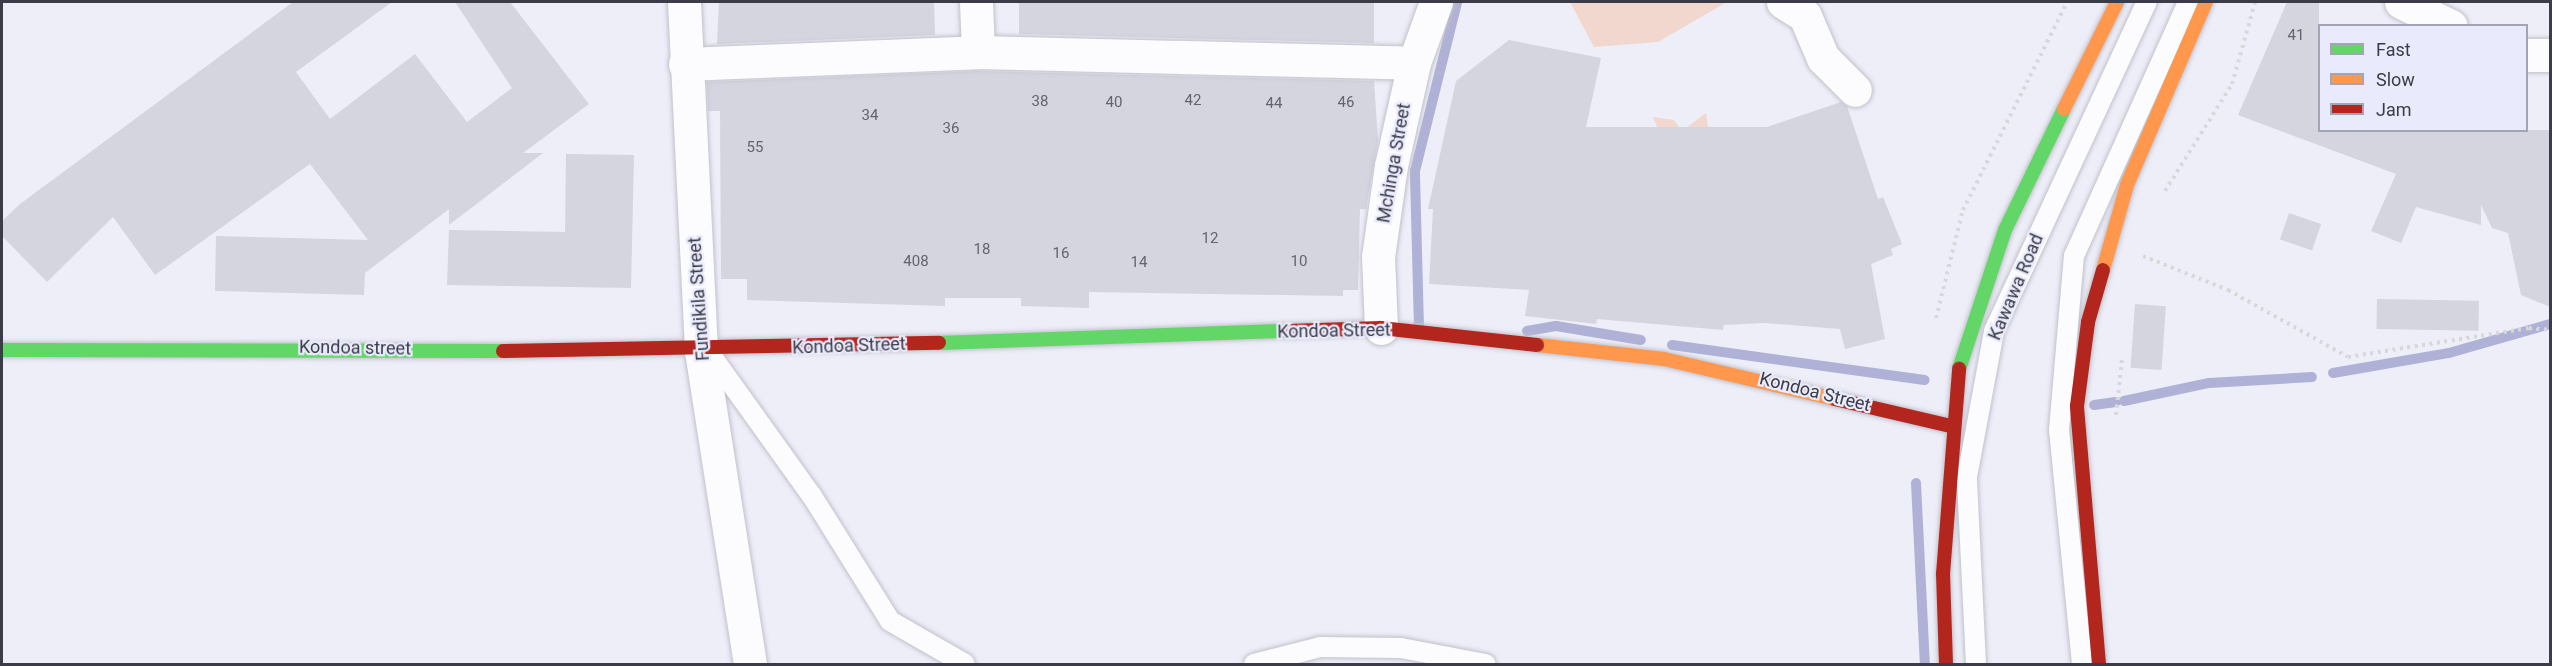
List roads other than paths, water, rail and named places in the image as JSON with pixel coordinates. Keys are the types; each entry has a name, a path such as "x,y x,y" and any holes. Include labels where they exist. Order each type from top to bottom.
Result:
{"street":[{"name":"Fundikila Street","path":"684,2 685,64 704,351 750,664"},
{"path":"976,2 978,52"},
{"name":"Mchinga Street","path":"1382,328 1378,257 1414,63 1436,2"},
{"path":"1783,2 1805,16 1823,58 1856,90"},
{"name":"Kawawa Road","path":"1946,664 1943,574 1951,426 1973,315 2005,230 2117,2"},
{"path":"2099,664 2077,406 2088,322 2127,185 2206,2"},
{"path":"2401,2 2447,24"},
{"path":"685,64 978,52 1414,63"},
{"path":"2528,55 2550,55"},
{"name":"Kondoa Street","path":"704,351 1382,328 1664,359 1951,426"},
{"name":"Kondoa street","path":"2,350 704,351"}],"lane":[{"name":"Kawawa Road","path":"1976,664 1967,477 1994,331 2146,2"},
{"path":"2082,664 2058,430 2074,256 2188,2"},
{"path":"704,351 812,496 890,621 965,664"},
{"path":"1254,664 1320,647 1401,648 1486,664"}],"waterway":[{"path":"1419,328 1415,171 1457,2"},
{"path":"2333,373 2449,353 2550,324"},
{"path":"1527,331 1556,326 1641,340"},
{"path":"1672,345 1925,380"},
{"path":"2124,401 2209,383 2312,377"},
{"path":"2094,405 2116,402"},
{"path":"1916,483 1925,664"}]}
